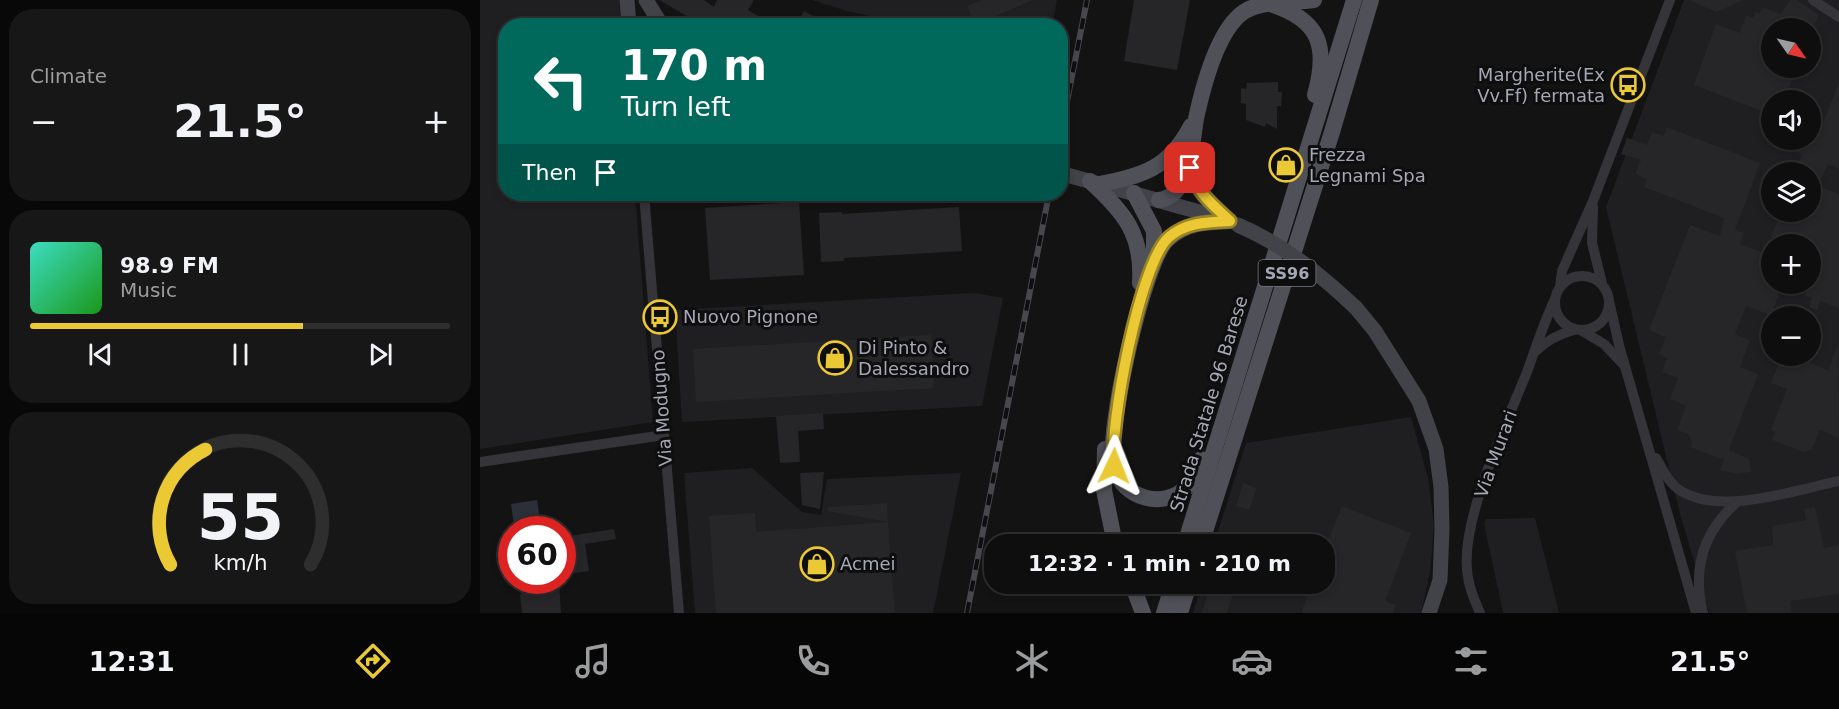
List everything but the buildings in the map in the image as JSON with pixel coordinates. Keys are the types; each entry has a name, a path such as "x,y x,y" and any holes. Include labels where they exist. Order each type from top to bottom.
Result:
{"main road":[{"path":"1159,200 1168,198 1178,188 1190,158 1197,114 1219,43 1227,27 1249,8 1314,0"},
{"name":"Strada Statale 96 Barese","path":"1188,534 1354,0"},
{"name":"Strada Statale 96 Barese","path":"1205,534 1332,132 1371,0"},
{"path":"1269,4 1293,13 1306,22 1316,34 1321,50 1316,92 1297,154 1284,228"},
{"path":"1091,182 1132,178 1162,163 1178,148 1197,114"},
{"path":"1190,158 1192,175 1200,190 1234,223"},
{"path":"1091,182 1118,209 1135,236 1140,261 1138,305"},
{"path":"1134,193 1154,231 1156,243 1154,259 1138,305 1117,411 1113,457 1120,479 1130,490 1158,501 1173,497 1186,489 1195,477 1219,402 1246,347"},
{"path":"1154,259 1168,238 1185,227 1205,222 1234,223"},
{"path":"1112,534 1102,476 1106,444 1117,411"},
{"path":"1136,594 1143,613"},
{"path":"1164,613 1170,594"},
{"path":"1180,613 1186,594"}],"street":[{"path":"627,0 628,18"},
{"path":"646,0 657,18"},
{"name":"Via Murari","path":"1480,613 1472,595 1467,569 1468,544 1484,483 1544,322 1560,287 1562,271 1593,201 1670,0"},
{"path":"1813,0 1839,18"},
{"path":"1068,175 1234,223 1266,238 1309,266 1356,308 1375,331 1419,401 1436,449 1441,487 1440,580 1429,613"},
{"name":"Via Modugno","path":"646,201 679,613"},
{"name":"Via Murari","path":"1593,201 1592,243 1598,275 1609,301 1648,441"},
{"path":"1560,287 1572,278 1580,276 1596,280 1604,286"},
{"path":"1555,298 1555,311 1566,326 1604,344 1626,368"},
{"path":"1534,353 1544,343 1562,333 1598,326 1608,312 1609,301"},
{"path":"480,462 664,435"},
{"path":"1648,441 1666,477 1679,491 1695,497 1737,502 1839,481"},
{"path":"1648,441 1696,613"},
{"path":"1703,613 1698,579 1703,549 1716,524 1737,502"}],"shaded area":[{"name":"Nuovo Pignone","path":"480,0 619,0 620,18 498,18 498,201 636,201 653,422 480,449"},
{"path":"812,0 1057,0 1054,18 878,18"},
{"path":"1684,0 1839,0 1839,613 1709,613 1679,510 1606,207"},
{"name":"Di Pinto & Dalessandro","path":"974,293 1003,298 982,406 682,422 675,310"},
{"path":"1411,417 1428,478 1434,525 1430,573 1421,613 1193,613 1199,594 1335,594 1335,534 1217,534 1246,443"},
{"name":"Acmei","path":"752,468 802,512 821,515 827,479 961,473 933,613 695,613 684,473"},
{"path":"537,500 539,516 513,516 511,504"},
{"path":"1535,518 1559,613 1503,613 1484,523 1486,519"}],"railway":[{"path":"1068,96 1087,0"},
{"path":"967,613 1048,201"}],"place":[{"name":"Margherite(Ex Vv.Ff) fermata","path":"1628,85"},
{"name":"Frezza Legnami Spa","path":"1286,165"},
{"name":"Nuovo Pignone","path":"660,317"},
{"name":"Di Pinto & Dalessandro","path":"835,358"},
{"name":"Acmei","path":"817,564"}],"route":[{"path":"1114,466 1117,411 1138,305 1157,252 1168,238 1185,227 1205,222 1230,221 1204,197 1190,168"}]}
